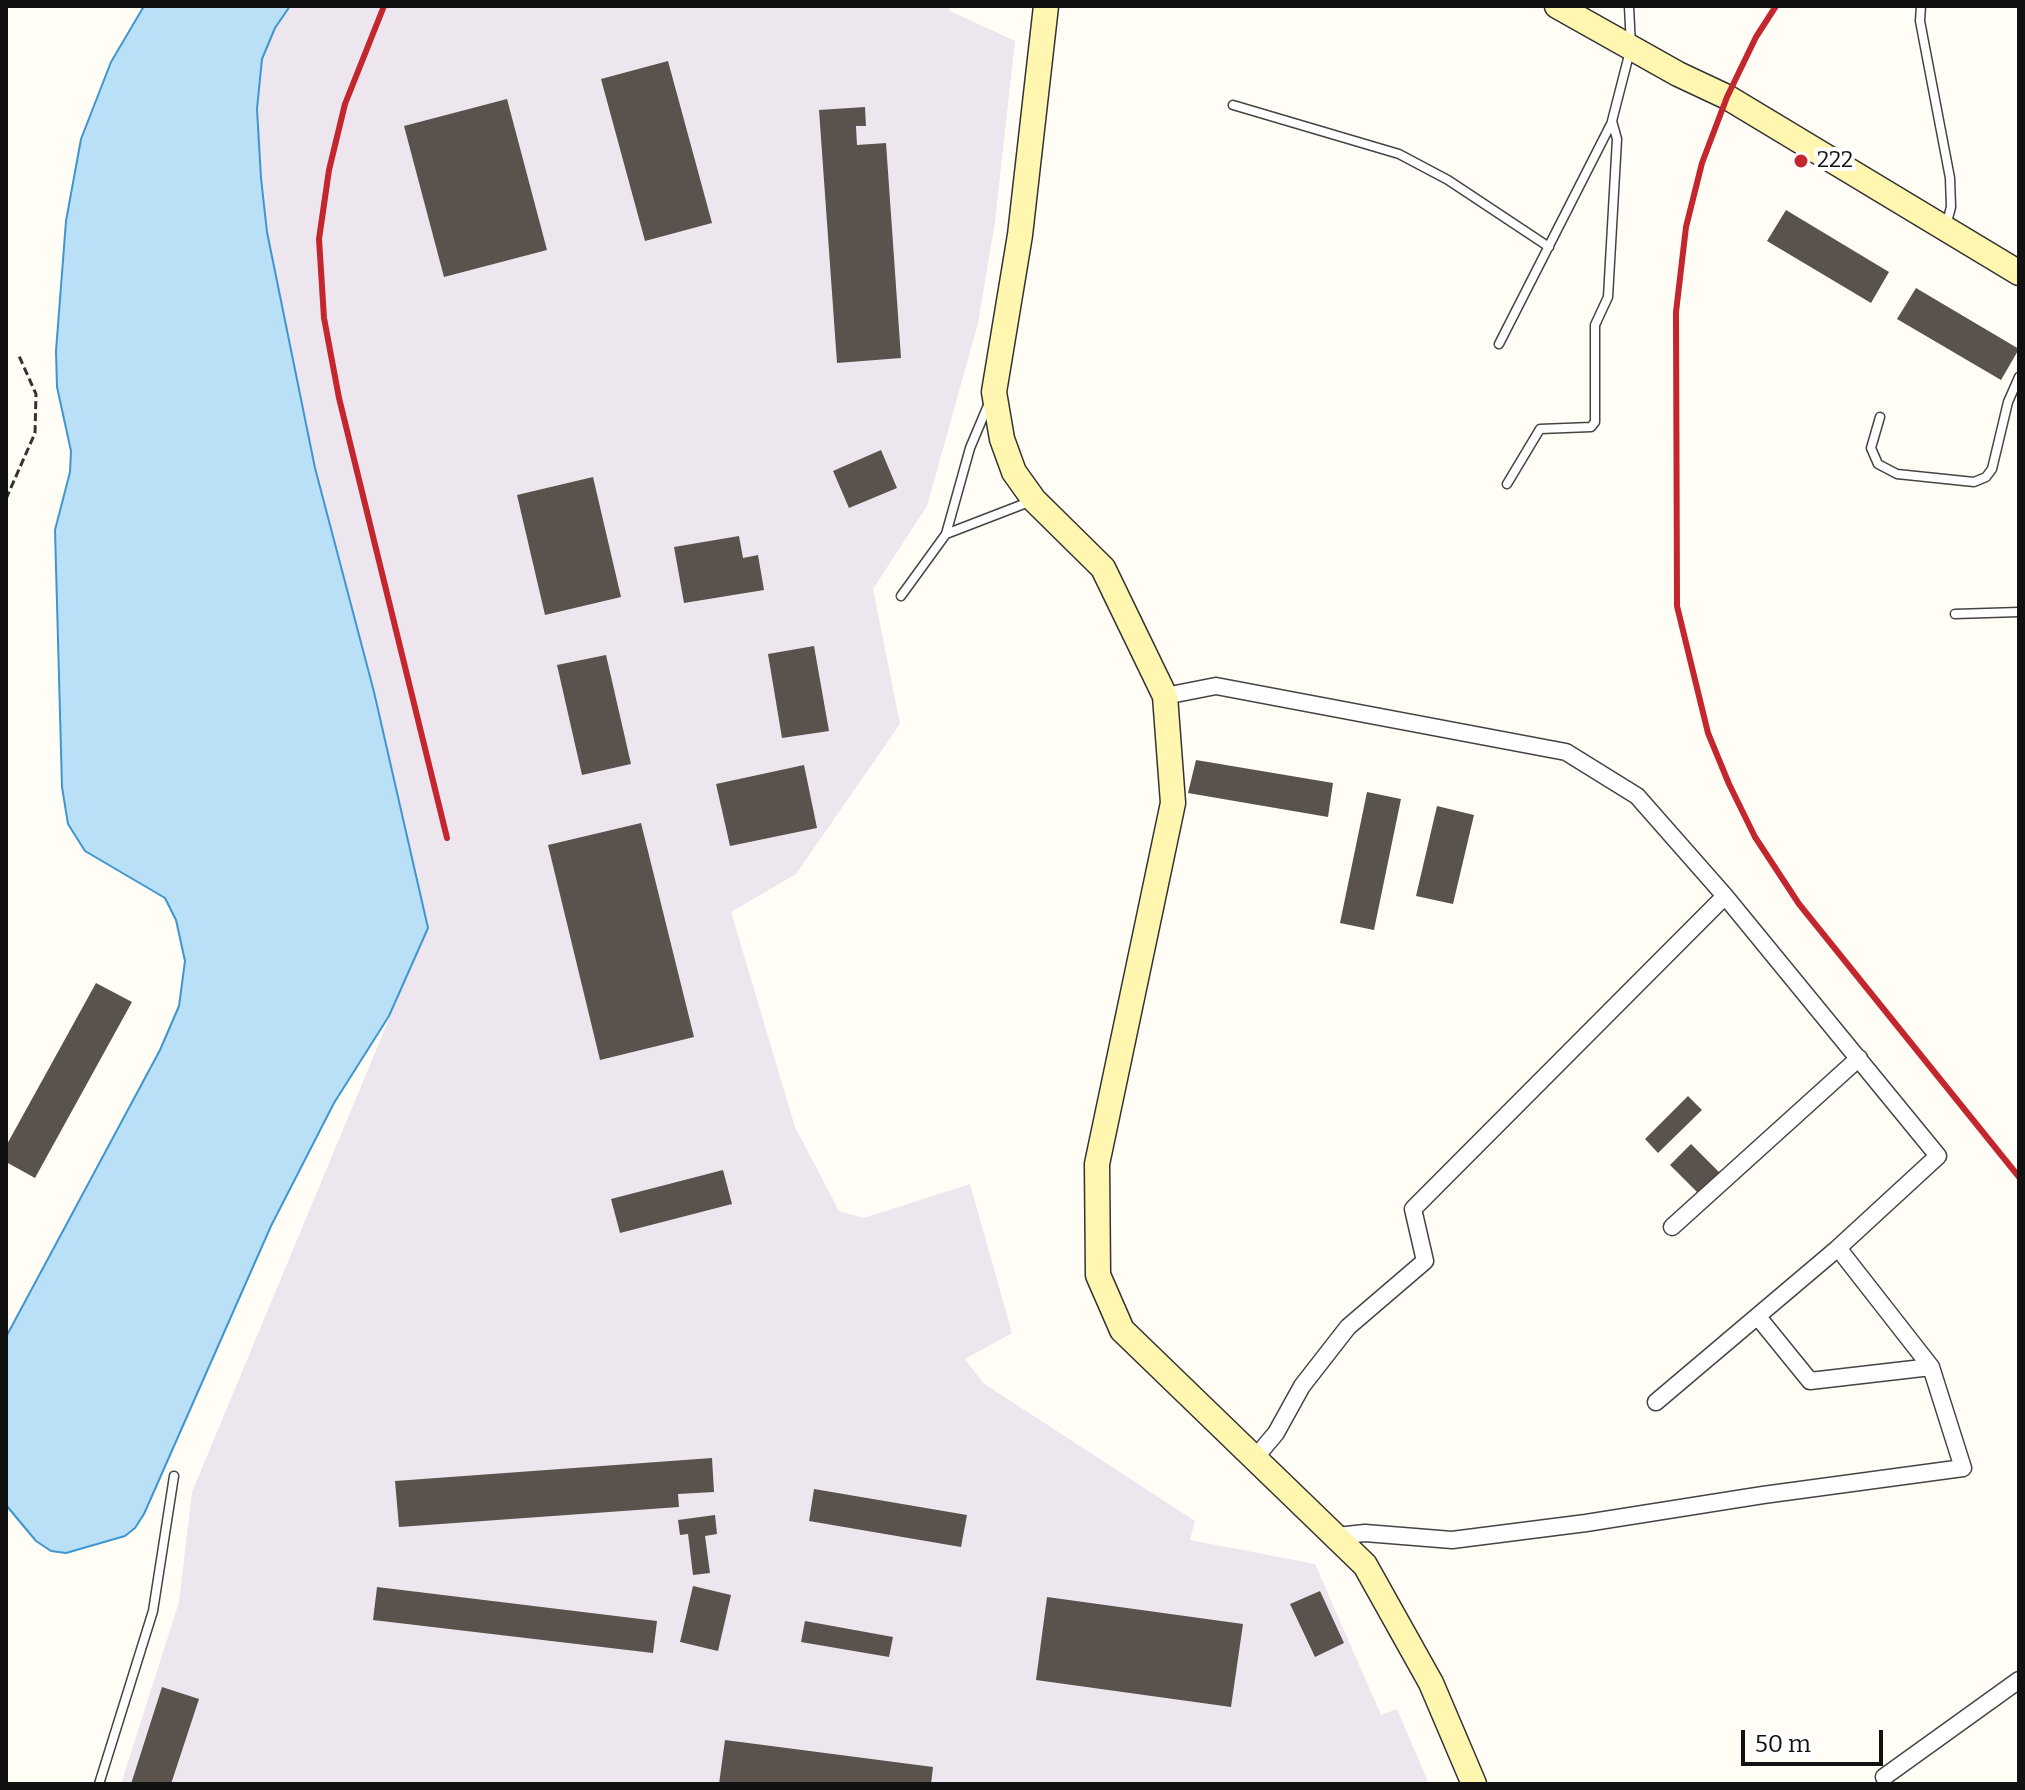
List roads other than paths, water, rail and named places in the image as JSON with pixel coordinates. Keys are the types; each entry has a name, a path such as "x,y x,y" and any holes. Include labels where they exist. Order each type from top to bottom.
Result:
{"street":[{"path":"1046,6 1020,235 994,392 1002,439 1014,472 1034,500 1103,568 1165,696 1173,803 1097,1164 1098,1275 1122,1330 1365,1565 1431,1683 1474,1784"},
{"path":"1557,6 1678,74 1727,97 2019,273"},
{"path":"1165,696 1216,686 1566,752 1637,796 1725,896 1938,1156 1838,1248 1656,1402"},
{"path":"1255,1458 1276,1433 1302,1386 1348,1327 1425,1261 1413,1209 1725,896"},
{"path":"1672,1227 1859,1058"},
{"path":"1337,1536 1365,1533 1452,1540 1963,1468 1931,1367 1838,1248"},
{"path":"1758,1317 1810,1381 1931,1367"},
{"path":"1884,1777 2019,1680"}],"lane":[{"path":"1499,344 1612,121 1631,47 1629,6"},
{"path":"1921,6 1920,21 1950,178 1951,207 1945,229"},
{"path":"1233,105 1399,154 1448,180 1549,247"},
{"path":"1507,484 1540,429 1591,427 1595,422 1595,325 1608,297 1613,161 1617,139 1612,121"},
{"path":"1880,417 1871,448 1878,464 1897,474 1974,482 1986,477 1992,469 2008,402 2019,377"},
{"path":"901,596 946,534 970,448 994,392"},
{"path":"946,534 1034,500"},
{"path":"1955,614 2019,612"},
{"path":"99,1784 153,1611 174,1476"}],"water":[{"path":"144,6 290,6 275,28 262,59 257,109 267,232 315,468 374,692 428,928 389,1016 334,1103 271,1226 144,1514 125,1536 66,1553 51,1551 36,1541 6,1505 6,1337 160,1050 179,1006 185,961 176,920 165,898 85,851 68,824 62,787 55,530 70,472 71,451 57,387 56,351 66,221 81,139 111,62"}],"railway":[{"path":"384,6 345,104 329,170 319,239 324,318 339,398 447,838"},
{"path":"1776,6 1756,37 1727,97 1702,163 1686,227 1676,312 1677,606 1708,733 1755,837 1799,904 2019,1177"}],"place":[{"name":"222","path":"1801,161"}]}
